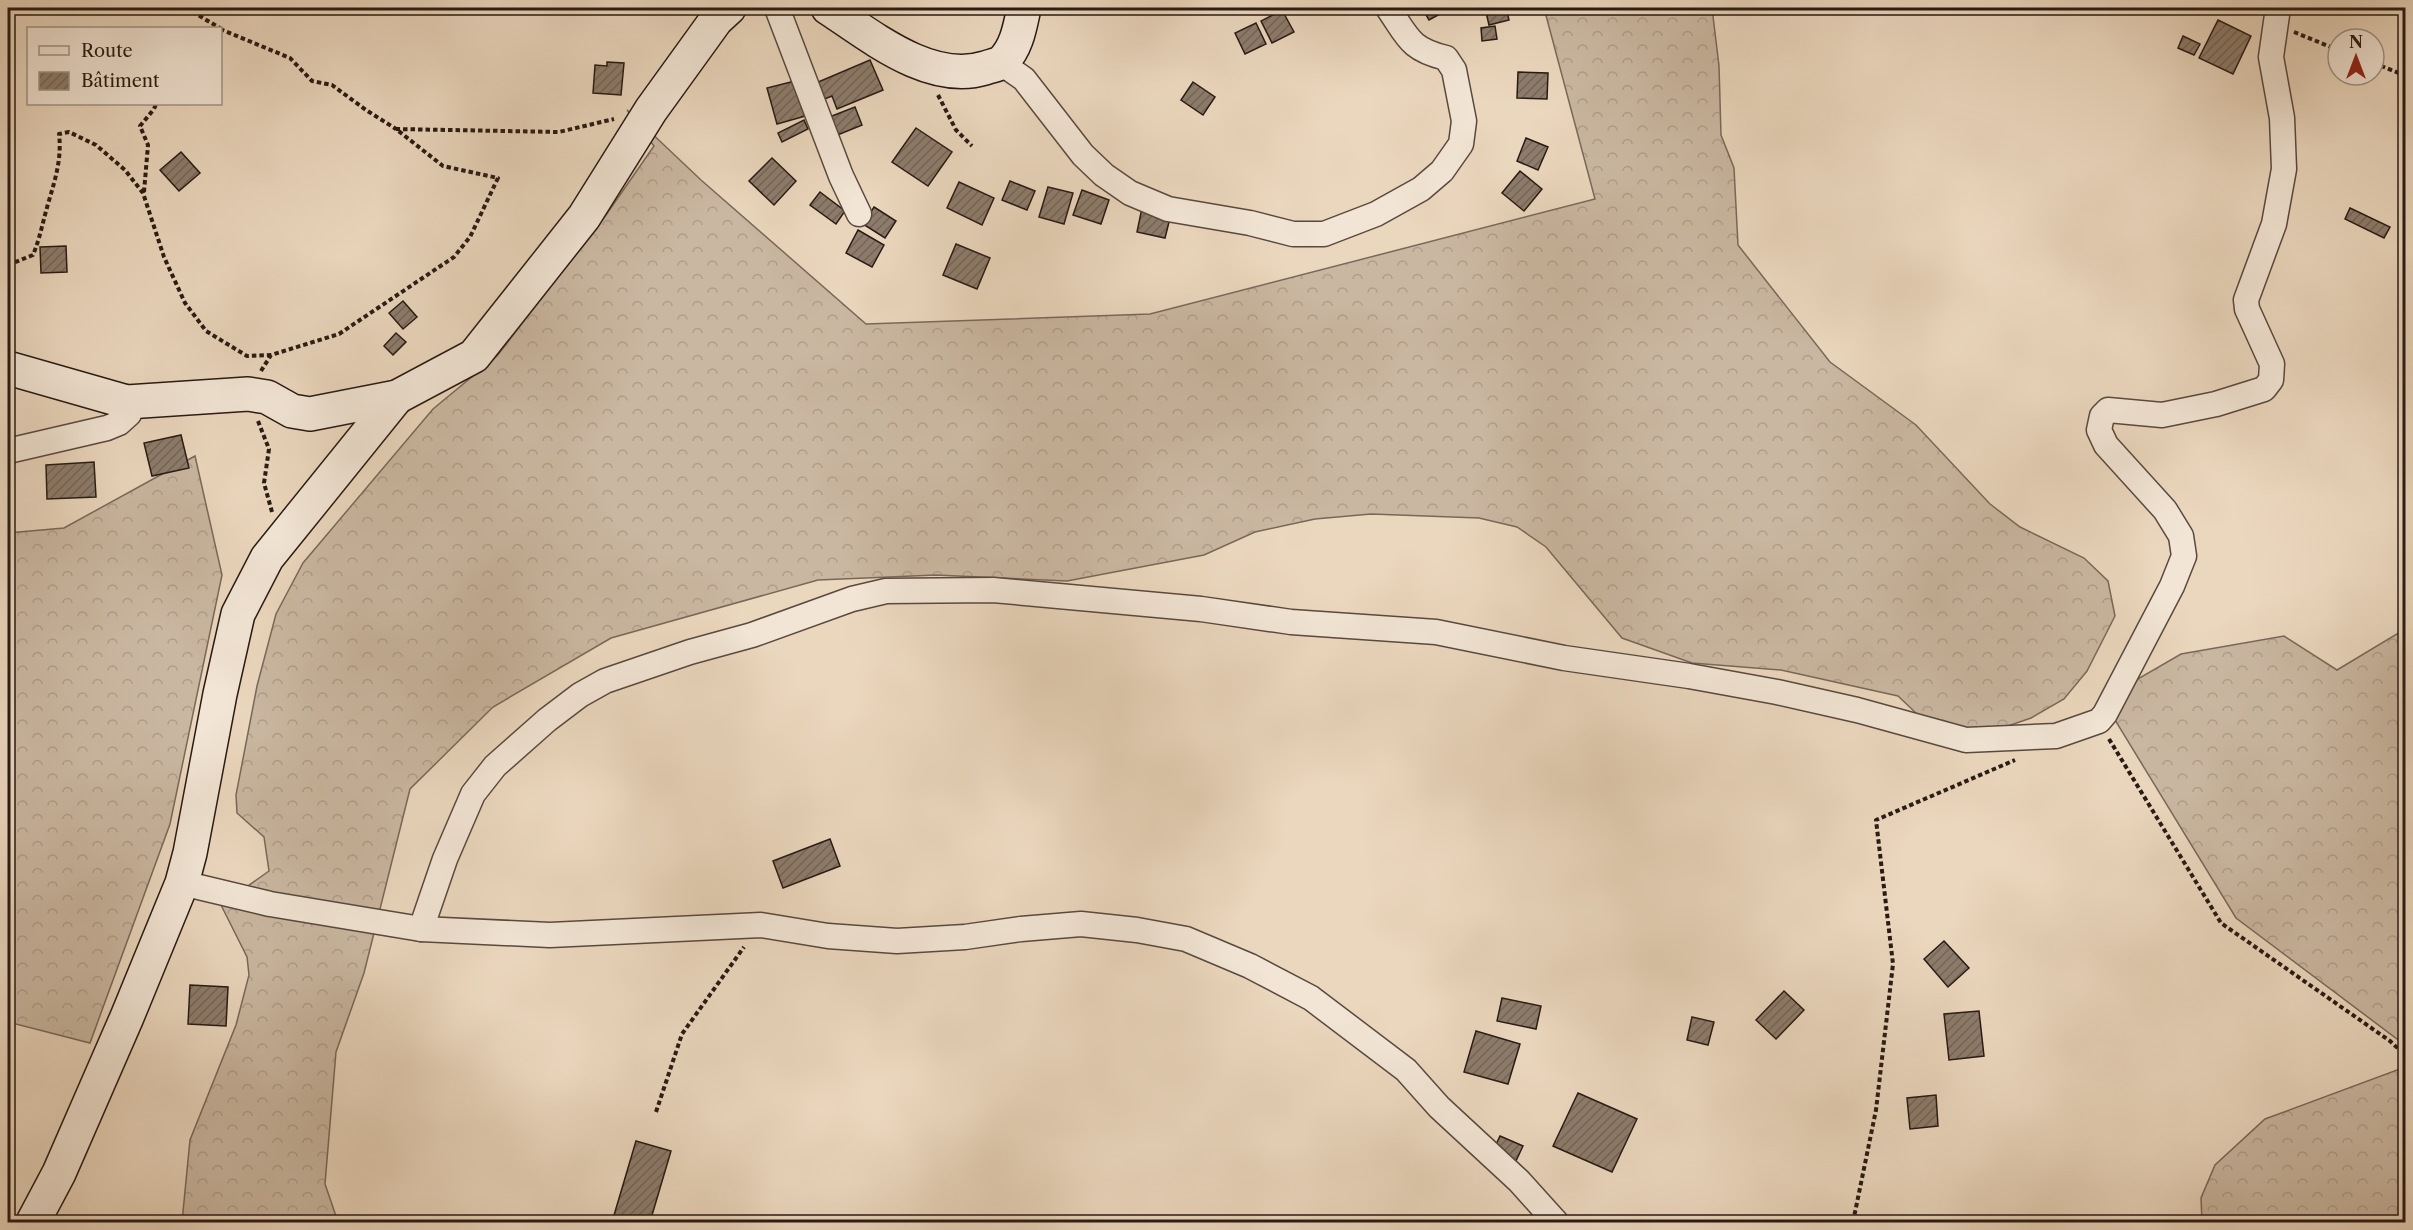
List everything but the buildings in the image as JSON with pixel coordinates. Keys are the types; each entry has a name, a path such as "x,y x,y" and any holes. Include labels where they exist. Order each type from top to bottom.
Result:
{"street":[{"path":"8,368 127,402 248,394 267,397 292,411 310,414 397,397 474,356 584,217 651,110 716,20 729,8"},
{"path":"777,8 841,176 859,214"},
{"path":"828,8 893,51 936,68 971,72 1001,63 1017,39 1024,8"},
{"path":"1001,63 1024,79 1083,155 1104,175 1130,193 1168,209 1250,223 1293,234 1324,234 1376,214 1421,189 1442,171 1461,144 1464,121 1454,70 1446,58 1425,53 1414,46 1388,8"},
{"path":"421,928 445,859 473,794 495,766 547,720 580,695 605,681 636,670 752,635 852,599 886,591 993,590 1201,609 1291,622 1436,632 1564,658 1689,676 1777,692 1857,710 1966,740 2056,736 2099,721 2105,714 2172,586 2184,556 2181,536 2165,510 2106,445 2099,429 2102,416 2108,410 2162,415 2216,404 2264,389 2271,380 2272,364 2247,309 2246,300 2274,224 2284,169 2282,118 2271,57 2276,16"},
{"path":"33,1222 64,1162 182,883 238,614 267,558 397,397"},
{"path":"8,451 107,428 119,423 129,414 127,402"},
{"path":"182,883 270,904 421,928 550,935 760,925 828,936 897,941 965,937 1021,928 1081,924 1137,930 1186,939 1250,966 1311,998 1406,1070 1439,1107 1519,1181 1556,1222"}],"path":[{"path":"186,8 213,27"},
{"path":"2276,16 2326,43"},
{"path":"8,265 33,255 42,233 61,152 59,134 69,132 96,145 125,170 143,193 155,232 185,303 206,331 247,357 271,355 339,334 454,257 470,237 498,178 443,166 396,129 332,85 312,81 290,58 222,30"},
{"path":"936,68 941,82 938,96 956,130 972,146"},
{"path":"2386,68 2406,76"},
{"path":"143,193 148,145 140,126 156,105"},
{"path":"396,129 559,132 651,110"},
{"path":"271,355 248,394 269,449 264,483 275,523"},
{"path":"2099,721 2221,923 2390,1041 2406,1056"},
{"path":"1853,1222 1876,1110 1893,964 1876,820 2019,758"},
{"path":"656,1112 682,1034 760,925"}],"green space":[{"path":"1544,8 1712,8 1719,66 1721,135 1734,168 1738,245 1830,362 1916,425 1990,504 2020,527 2084,558 2108,581 2115,616 2087,671 2064,699 2031,718 2005,727 1951,731 1918,715 1898,696 1781,670 1692,663 1622,638 1546,547 1517,527 1479,518 1371,514 1315,519 1255,532 1204,555 1067,581 936,575 818,580 611,638 493,707 410,789 364,973 336,1052 325,1184 338,1222 182,1222 190,1140 236,1025 249,975 247,957 221,905 269,871 264,837 237,813 236,795 257,686 276,614 303,563 433,409 497,356 606,215 654,146 627,110 701,180 866,324 1150,314 1595,199"},
{"path":"195,456 222,575 170,824 90,1043 8,1022 8,533 64,528"},
{"path":"2405,629 2405,1045 2236,918 2115,720 2136,680 2181,654 2284,636 2337,670"},
{"path":"2405,1067 2405,1222 2202,1222 2201,1198 2215,1165 2265,1119"}]}
